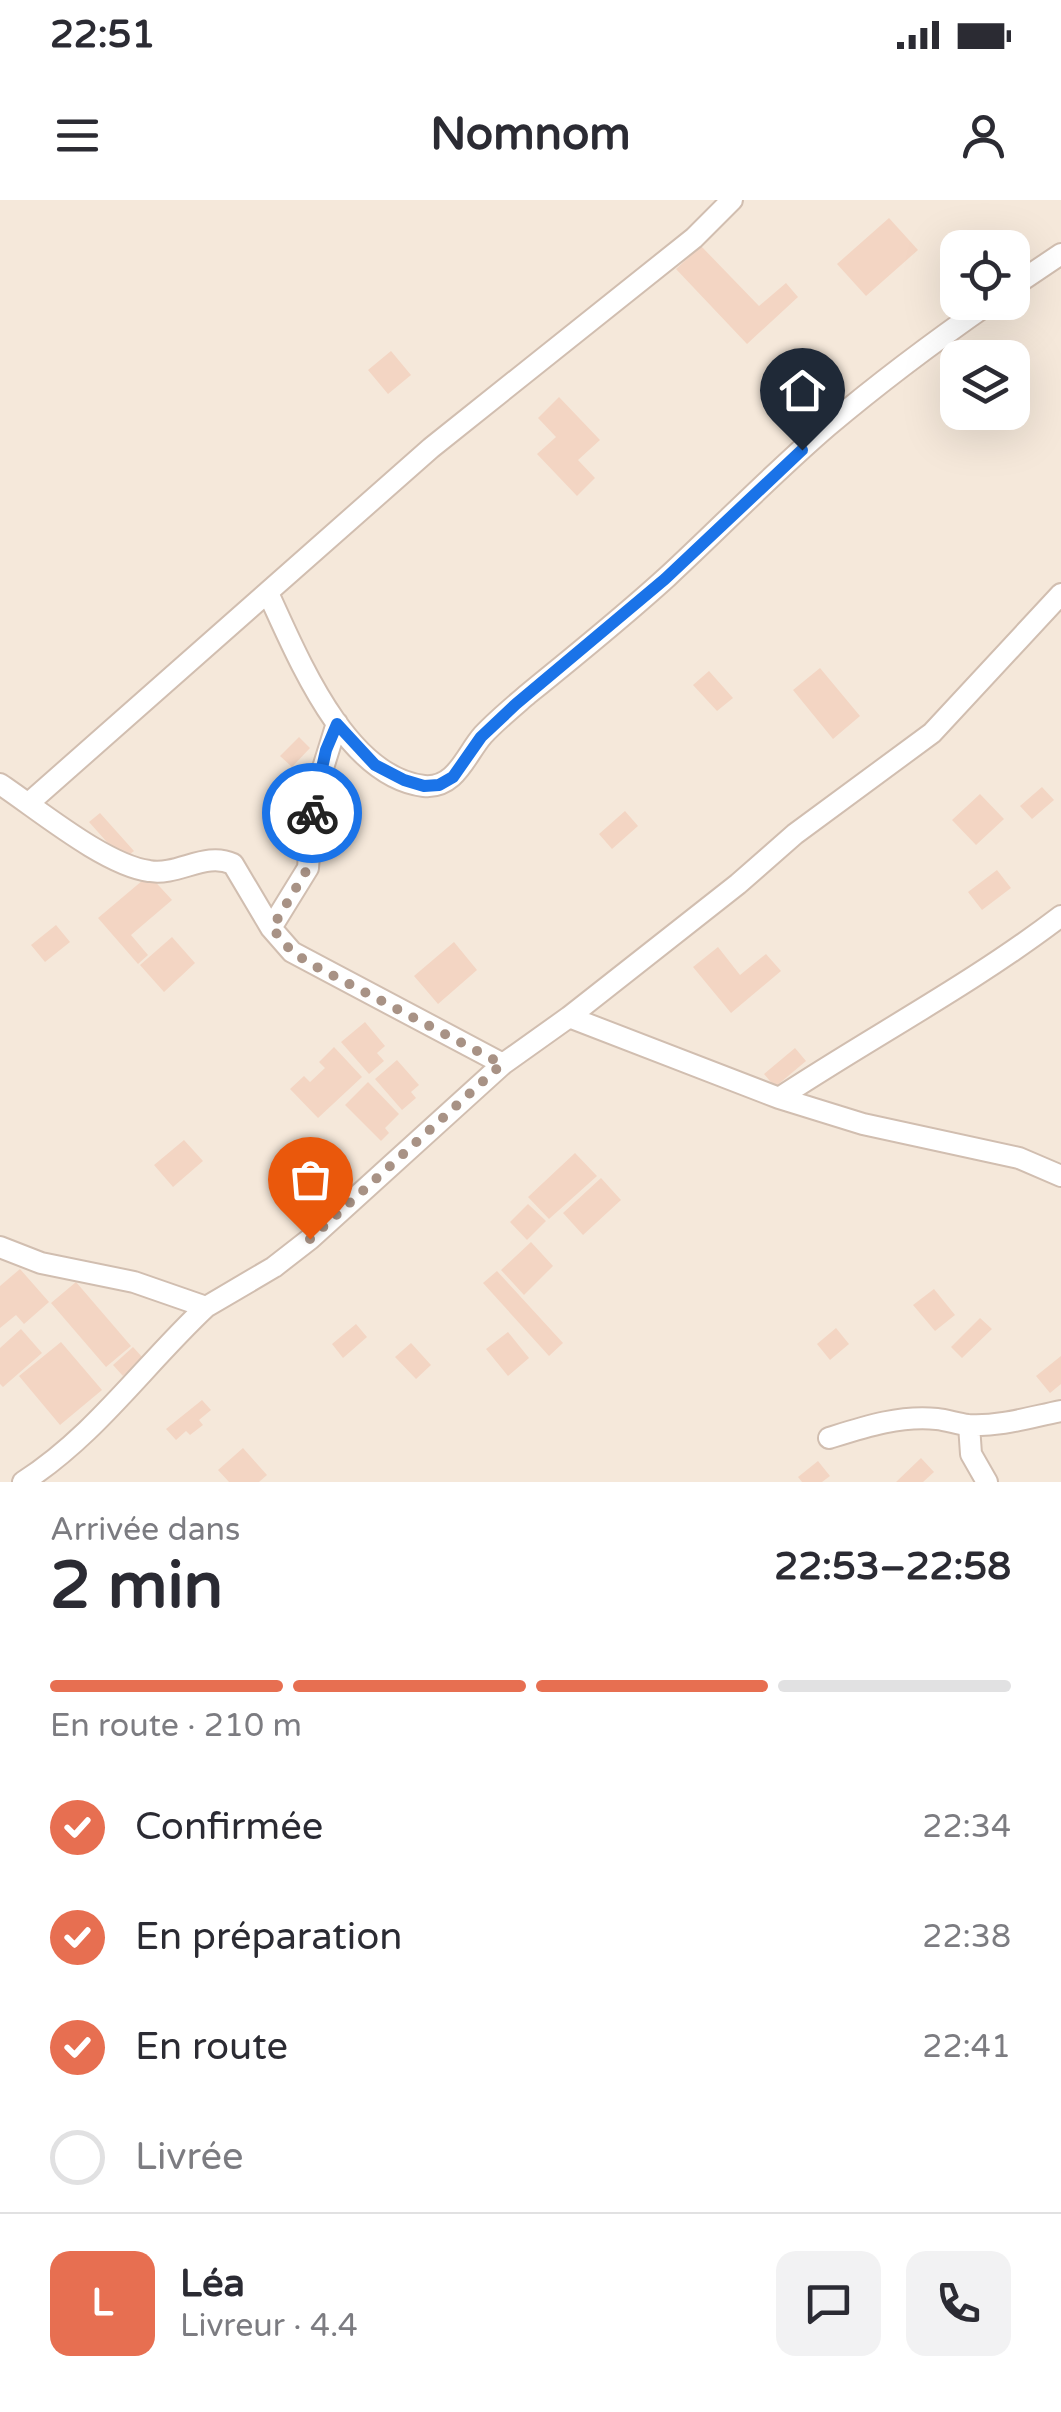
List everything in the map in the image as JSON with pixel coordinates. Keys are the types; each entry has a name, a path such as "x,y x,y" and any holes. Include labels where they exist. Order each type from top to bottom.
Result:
{"street":[{"path":"30,802 431,448 694,238 732,200"},
{"path":"1030,276 1061,254"},
{"path":"268,593 297,656 337,724 375,765 404,780 424,786 439,785 453,777 481,737 516,704 665,579 828,427 968,320"},
{"path":"23,1482 77,1442 171,1339 206,1307 310,1239 502,1064 569,1017 795,834 932,733 1061,594"},
{"path":"272,928 308,868 313,800 337,724"},
{"path":"0,784 108,857 128,866 170,872 210,859 228,861 239,870 272,928 292,952 502,1064"},
{"path":"780,1098 848,1053 931,1006 1061,916"},
{"path":"569,1017 780,1098 863,1124 1019,1158 1061,1176"},
{"path":"0,1247 41,1263 134,1282 206,1307"},
{"path":"829,1438 906,1419 969,1425 1012,1422 1061,1411"},
{"path":"969,1425 971,1454 987,1482"}],"shaded area":[{"path":"0,200 1061,200 1061,1482 0,1482"}],"building":[{"path":"889,218 918,250 866,296 837,264"},
{"path":"701,246 759,306 786,283 798,297 747,344 676,269"},
{"path":"391,351 411,375 388,394 368,370"},
{"path":"559,397 600,440 578,460 595,478 577,496 537,454 556,437 538,418"},
{"path":"820,668 860,716 833,739 793,690"},
{"path":"709,671 733,698 717,711 693,685"},
{"path":"299,737 310,748 292,767 280,756"},
{"path":"1042,787 1054,800 1032,819 1020,806"},
{"path":"980,794 1004,819 976,845 952,820"},
{"path":"625,811 638,826 612,849 599,834"},
{"path":"100,813 134,851 123,860 89,822"},
{"path":"997,870 1011,888 982,910 968,892"},
{"path":"149,875 172,900 131,935 148,955 138,964 98,918"},
{"path":"56,925 70,942 45,962 31,945"},
{"path":"172,937 195,963 164,992 140,965"},
{"path":"454,942 477,970 438,1004 414,976"},
{"path":"718,947 740,975 766,954 781,971 731,1013 693,967"},
{"path":"365,1022 385,1046 377,1053 384,1061 369,1074 341,1042"},
{"path":"334,1047 362,1077 318,1118 290,1089 304,1076 310,1082 325,1068 319,1062"},
{"path":"795,1048 806,1061 775,1087 764,1074"},
{"path":"397,1060 419,1085 411,1092 416,1098 402,1110 375,1079"},
{"path":"368,1082 399,1114 385,1128 389,1133 381,1141 345,1105"},
{"path":"184,1140 203,1161 173,1187 154,1165"},
{"path":"575,1153 597,1176 549,1219 528,1197"},
{"path":"601,1178 621,1200 583,1235 563,1213"},
{"path":"528,1204 546,1221 527,1240 510,1222"},
{"path":"531,1242 553,1266 524,1295 501,1270"},
{"path":"20,1269 49,1302 24,1324 16,1315 0,1328 0,1286"},
{"path":"497,1271 563,1343 549,1356 483,1283"},
{"path":"76,1282 131,1346 106,1367 51,1303"},
{"path":"934,1289 955,1315 935,1331 913,1305"},
{"path":"980,1318 992,1329 962,1358 951,1347"},
{"path":"356,1324 367,1337 343,1358 332,1344"},
{"path":"836,1328 849,1344 830,1360 817,1344"},
{"path":"21,1329 42,1353 3,1387 0,1348"},
{"path":"508,1332 529,1358 508,1376 486,1349"},
{"path":"61,1342 102,1390 60,1425 19,1376"},
{"path":"411,1343 431,1365 416,1379 395,1357"},
{"path":"133,1347 143,1358 123,1376 113,1365"},
{"path":"1061,1356 1061,1384 1050,1393 1036,1376"},
{"path":"202,1400 211,1410 199,1420 203,1425 190,1435 186,1431 176,1440 166,1429"},
{"path":"243,1448 267,1475 259,1482 229,1482 218,1470"},
{"path":"921,1458 934,1472 923,1482 896,1482"},
{"path":"818,1461 830,1476 822,1482 802,1482 798,1477"}],"way so far":[{"path":"310,1239 502,1064 313,965 280,939 272,928 308,868 312,813"}],"route":[{"path":"312,813 326,750 337,724 375,765 404,780 424,786 439,785 453,777 481,737 516,704 665,579 802,450"}]}
